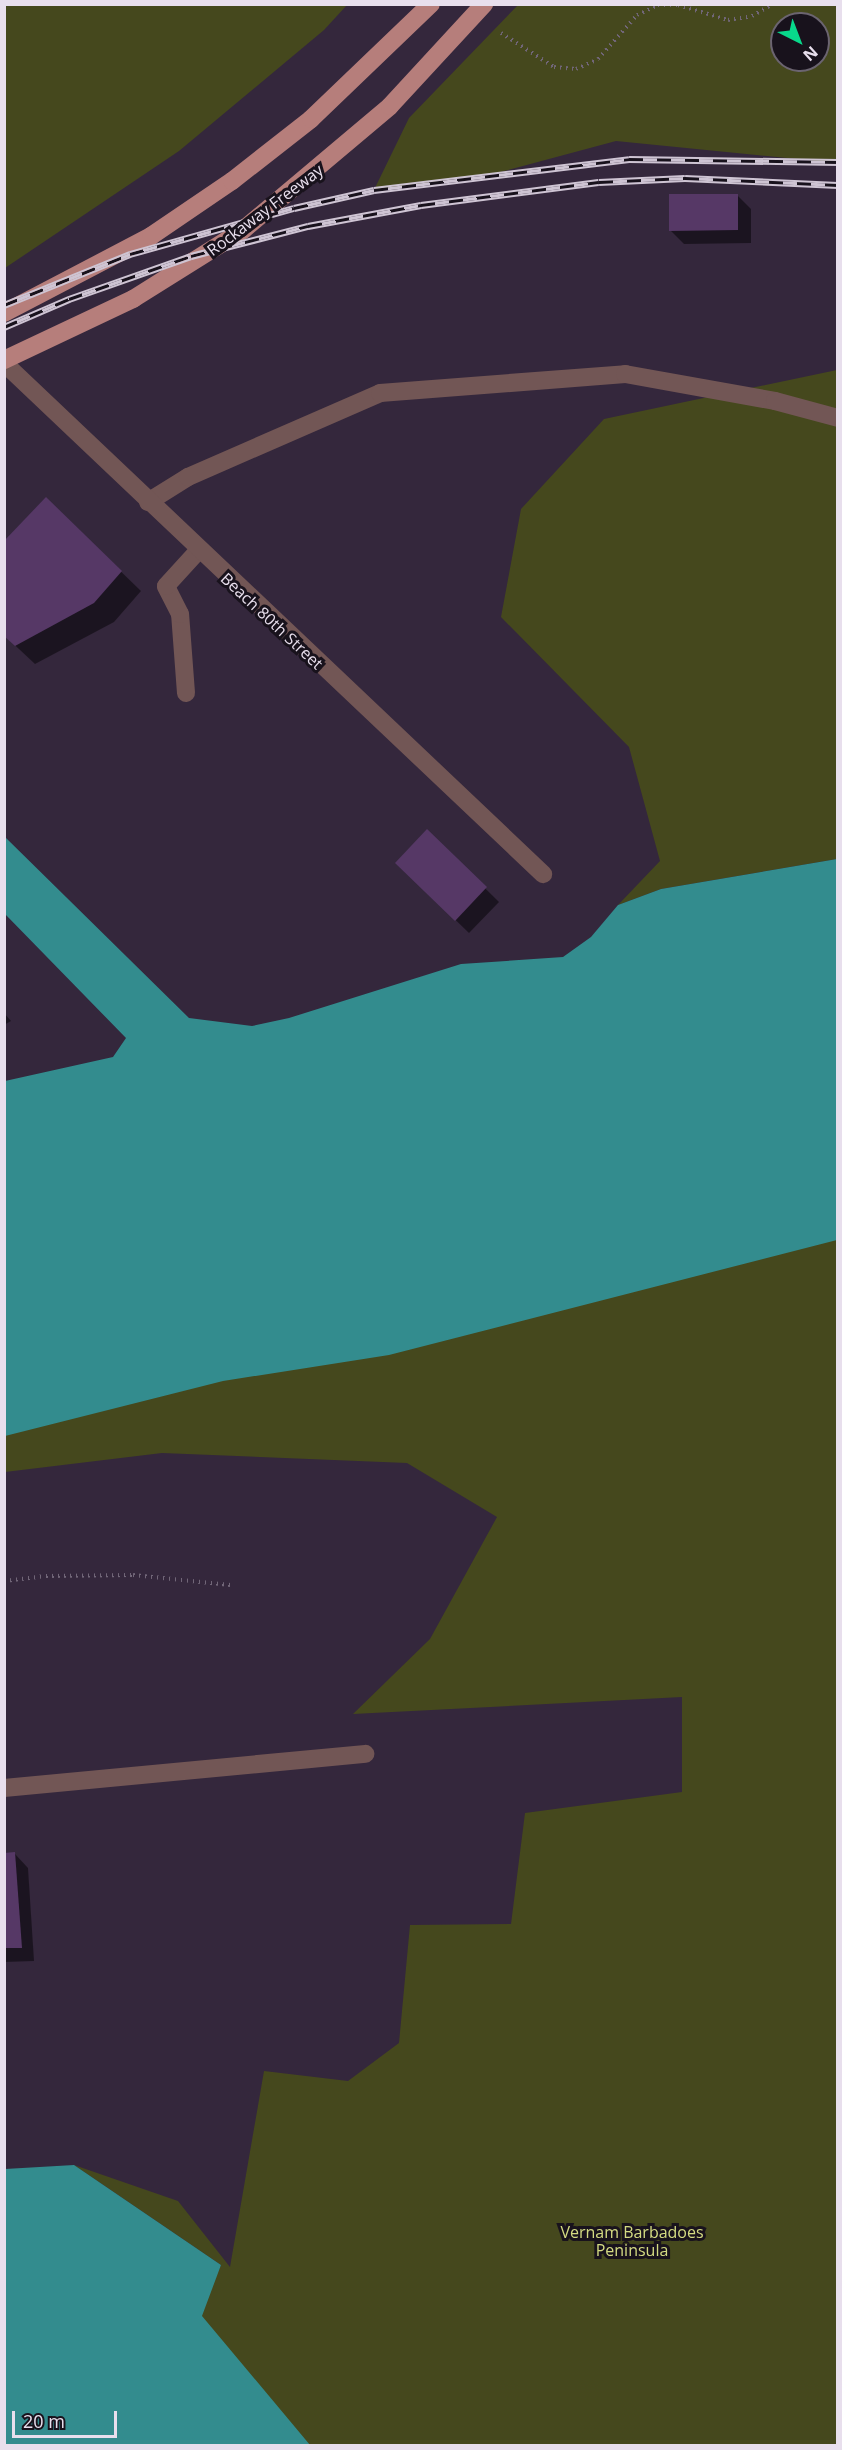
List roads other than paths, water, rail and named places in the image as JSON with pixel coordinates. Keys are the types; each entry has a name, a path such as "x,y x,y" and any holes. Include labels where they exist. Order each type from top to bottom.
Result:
{"main road":[{"path":"4,313 112,259 223,188 311,118 431,4"},
{"name":"Rockaway Freeway","path":"4,362 133,299 243,230 383,112 484,4"}],"street":[{"name":"Beach 80th Street","path":"4,362 198,551 543,874"},
{"path":"148,502 188,477 380,393 625,375 775,401 837,418"},
{"path":"186,693 180,614 166,586 198,551"},
{"path":"4,1788 365,1754"}],"railway":[{"path":"4,305 130,254 294,208 374,190 629,159 838,162"},
{"path":"4,327 69,299 191,256 308,226 421,205 599,182 685,178 838,185"}],"park label":[{"name":"Vernam Barbadoes Peninsula","path":"632,2241"}]}
